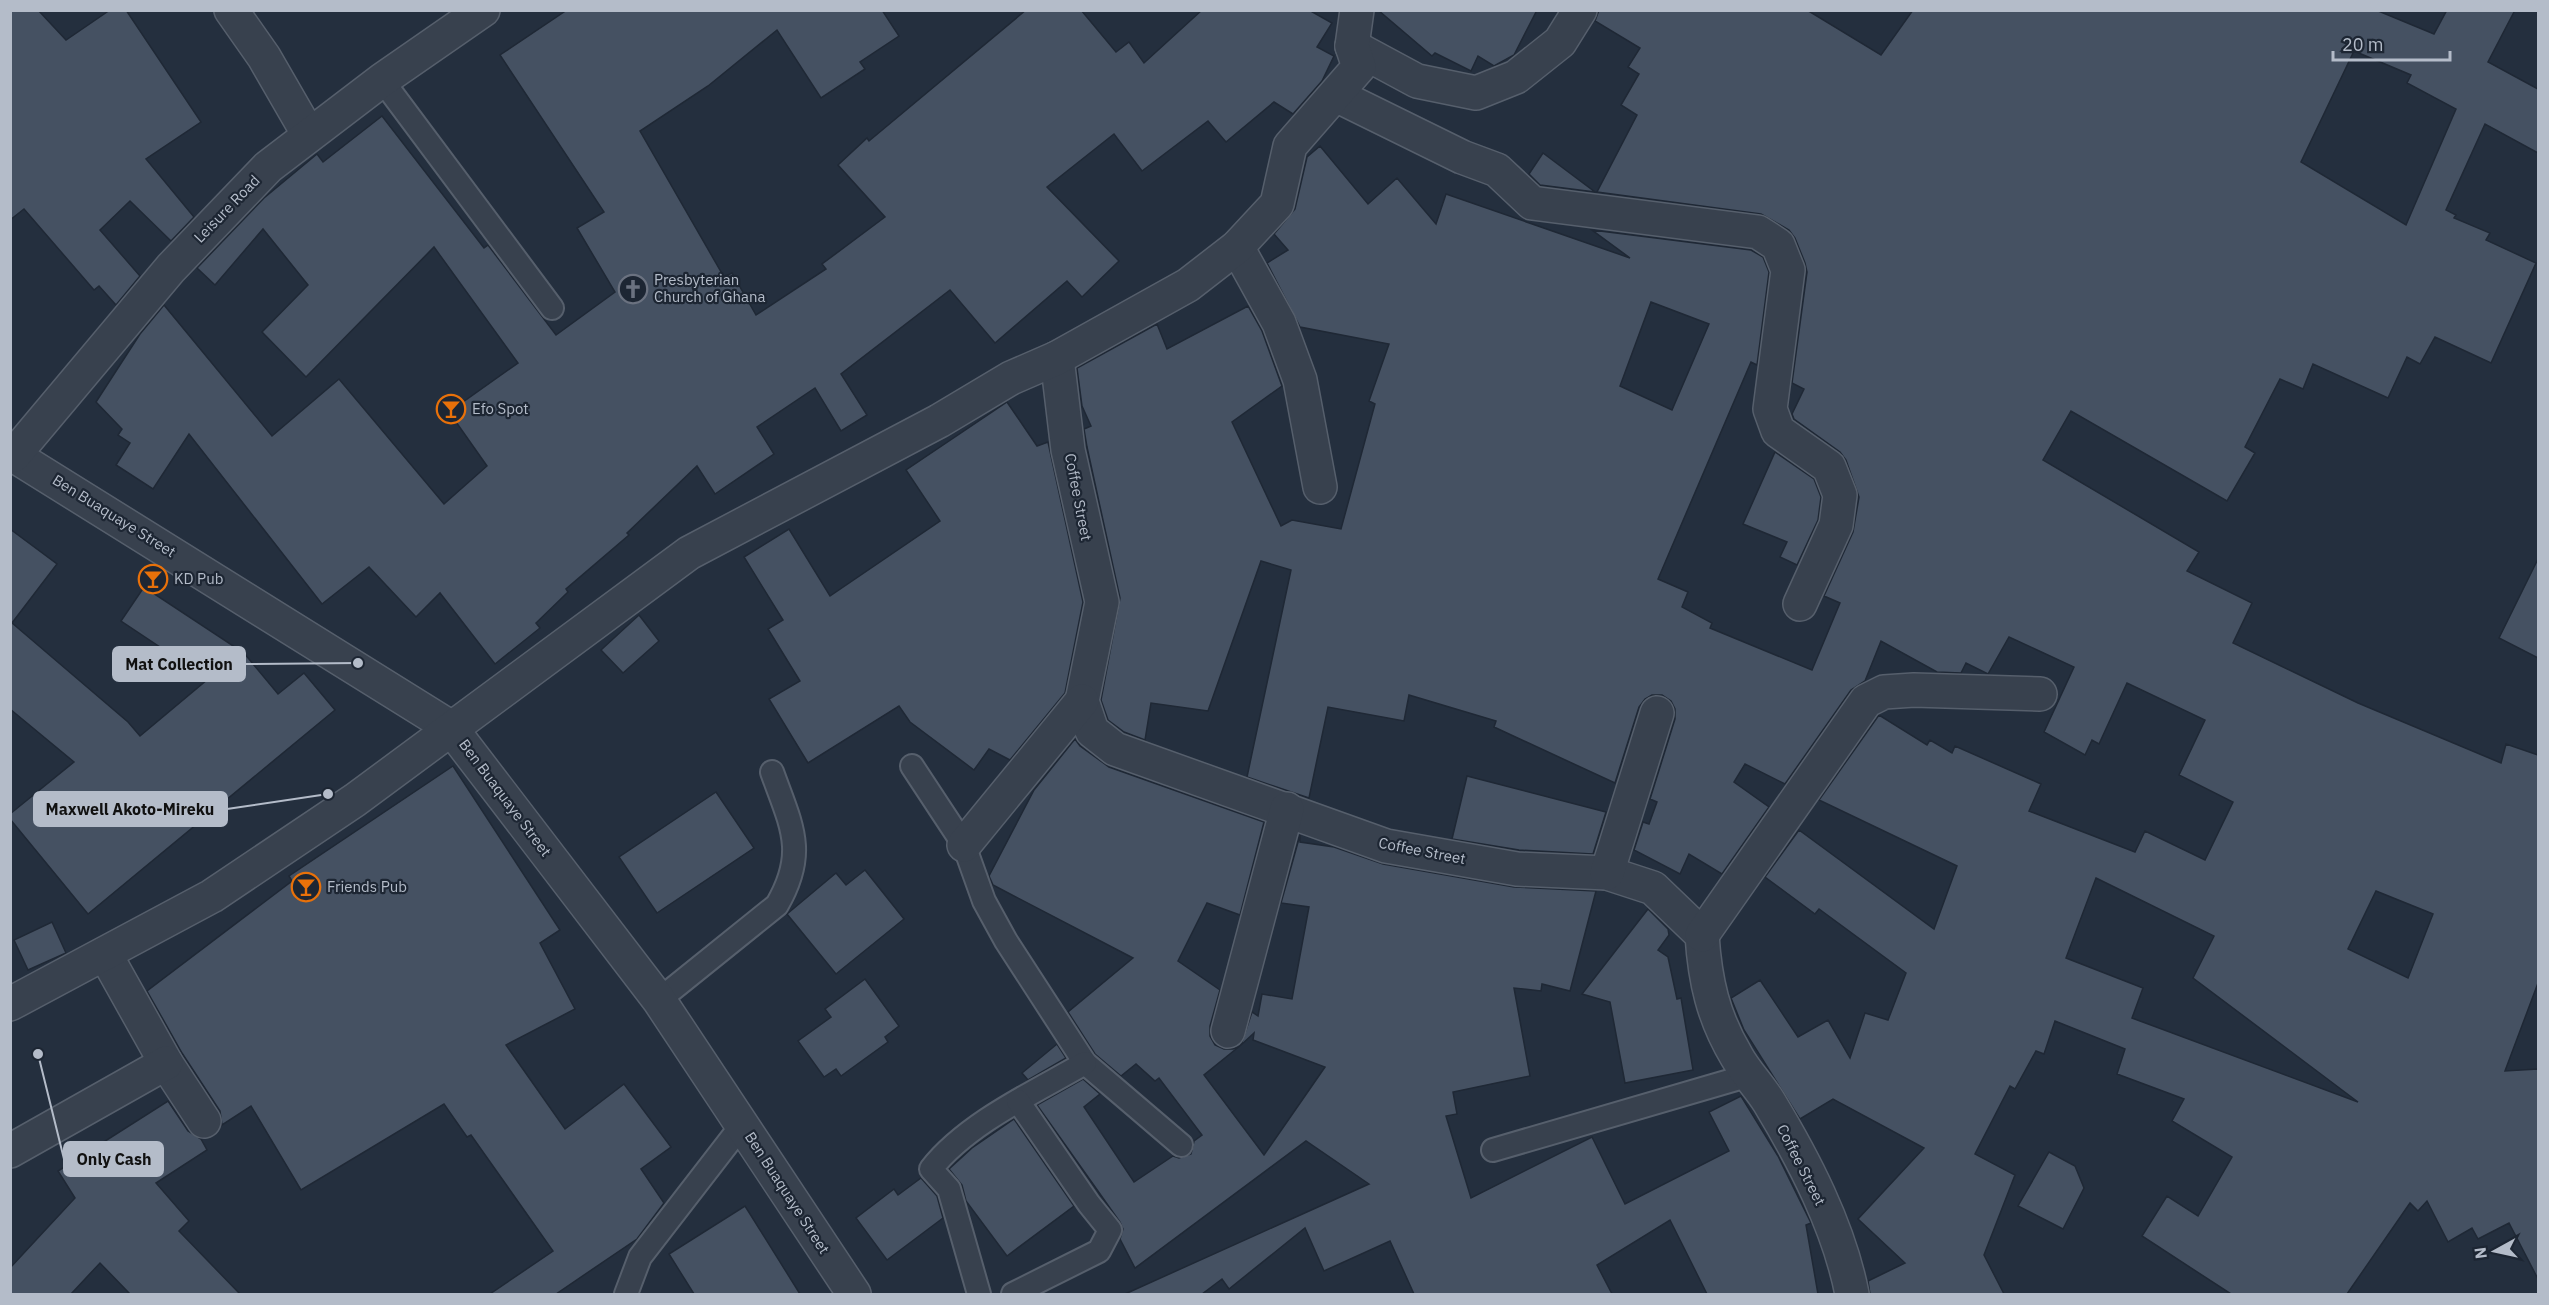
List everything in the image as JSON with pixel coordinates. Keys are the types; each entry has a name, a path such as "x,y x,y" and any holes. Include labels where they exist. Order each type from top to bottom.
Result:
{"street":[{"path":"231,10 264,57 309,135"},
{"name":"Leisure Road","path":"12,454 171,268 268,167 382,80 483,10"},
{"path":"10,1004 212,896 355,800 450,727 689,553 939,421 1011,378 1057,358 1188,285 1237,247 1277,204 1290,146 1359,67 1352,46 1357,10"},
{"path":"1352,46 1417,81 1476,93 1516,77 1560,42 1580,10"},
{"path":"1336,95 1462,158 1497,170 1532,203 1758,232 1778,245 1788,270 1770,409 1778,431 1828,467 1840,495 1836,525 1800,604"},
{"path":"1237,247 1279,323 1300,380 1320,487"},
{"name":"Coffee Street","path":"1057,358 1068,450 1102,602 1082,701 1092,731 1115,749 1386,846 1517,869 1607,873 1653,888 1702,935 1704,970 1711,1003 1737,1056 1768,1100 1817,1190 1852,1294"},
{"name":"Ben Buaquaye Street","path":"12,454 450,727 659,1000 854,1294"},
{"path":"1702,935 1866,701 1884,692 1914,690 2040,694"},
{"path":"963,845 1082,701"},
{"path":"1607,873 1657,713"},
{"path":"1228,1030 1287,809"},
{"path":"105,954 166,1063 204,1122"},
{"path":"10,1151 166,1063"}],"lane":[{"path":"382,80 552,308"},
{"path":"912,766 963,845 984,901 1006,941 1085,1063 1181,1145"},
{"path":"659,1000 777,905 788,886 795,860 793,832 772,772"},
{"path":"979,1294 949,1189 931,1169 947,1148 1018,1101 1085,1063"},
{"path":"1493,1150 1750,1075"},
{"path":"1013,1294 1100,1251 1110,1230 1089,1204 1018,1101"},
{"path":"626,1294 640,1257 742,1125"}],"building":[{"path":"10,10 38,10 66,40 110,10 126,10 201,122 146,159 194,217 171,241 130,201 100,230 140,276 116,305 99,286 94,290 24,209 10,220"},
{"path":"567,10 882,10 899,36 860,62 865,69 821,98 777,30 708,86 640,131 724,277 732,273 756,315 826,269 822,264 885,217 838,165 867,138 869,141 1026,10 1081,10 1116,52 1129,42 1144,63 1202,10 1309,10 1332,23 1317,47 1334,56 1322,81 1293,114 1274,102 1226,142 1208,121 1142,171 1114,134 1047,187 1119,261 1082,297 1067,281 995,343 950,290 841,374 867,415 841,431 815,388 757,427 774,454 715,494 697,466 627,533 629,535 566,589 568,592 536,623 540,628 495,664 440,593 416,617 369,567 322,604 189,434 153,489 116,465 130,443 118,435 122,429 96,402 140,334 164,305 272,436 339,379 444,504 487,466 449,412 518,363 434,247 306,377 262,332 308,285 263,229 215,285 197,268 264,198 317,154 323,162 382,116 484,248 488,245 556,335 615,292 577,228 604,212 500,55"},
{"path":"1378,10 1537,10 1514,55 1494,66 1478,56 1471,71 1435,53 1432,56"},
{"path":"1599,10 1807,10 1881,55 1913,10 2376,10 2434,34 2447,10 2515,10 2488,62 2538,89 2538,153 2485,124 2446,210 2456,215 2454,218 2490,233 2486,240 2536,263 2491,363 2435,337 2420,364 2407,357 2388,398 2313,364 2303,389 2280,379 2245,447 2255,453 2227,501 2071,411 2043,460 2199,552 2187,571 2252,603 2233,643 2358,703 2501,763 2506,744 2538,755 2538,983 2505,1071 2538,1069 2538,1279 2509,1223 2478,1239 2472,1228 2448,1242 2427,1201 2418,1211 2410,1203 2347,1294 2231,1294 2142,1236 2167,1196 2198,1216 2232,1157 2172,1121 2184,1099 2117,1074 2125,1049 2055,1021 2044,1054 2036,1051 2015,1089 2010,1086 1975,1154 2015,1175 1984,1255 2004,1294 1870,1294 1868,1281 1905,1263 1858,1219 1924,1148 1833,1099 1800,1119 1744,1030 1731,998 1760,980 1798,1037 1828,1020 1850,1058 1865,1013 1888,1020 1906,973 1819,909 1815,914 1765,877 1799,830 1934,929 1957,866 1819,800 1879,715 1927,745 1930,740 1952,753 1955,746 2041,784 2029,811 2135,852 2145,831 2205,860 2233,802 2179,775 2205,720 2127,683 2099,744 2092,740 2085,755 2044,732 2074,667 2009,637 1988,674 1966,663 1961,673 1937,672 1881,641 1865,681 1851,690 1785,784 1745,764 1734,782 1769,807 1722,874 1689,854 1680,874 1634,850 1643,822 1649,824 1657,802 1650,799 1675,719 1675,709 1671,701 1662,695 1652,695 1645,699 1639,707 1615,783 1494,727 1496,721 1409,695 1404,721 1328,707 1309,798 1247,777 1291,570 1261,561 1208,711 1151,703 1145,740 1124,732 1108,720 1101,700 1120,598 1087,447 1084,429 1091,426 1082,406 1077,368 1157,324 1167,349 1248,306 1262,331 1282,386 1232,422 1281,526 1292,520 1341,529 1375,404 1369,401 1389,344 1300,327 1267,263 1288,250 1274,234 1295,209 1307,157 1320,146 1368,204 1397,178 1436,224 1446,194 1630,258 1592,230 1751,250 1763,257 1769,272 1757,365 1751,362 1658,579 1688,592 1682,607 1712,623 1710,628 1812,670 1840,603 1824,596 1853,532 1859,497 1846,460 1840,452 1794,419 1792,414 1804,389 1792,383 1807,272 1805,263 1795,238 1789,230 1761,214 1597,192 1637,115 1621,105 1639,74 1628,67 1640,48 1595,21","holes":["2354,51 2411,75 2407,83 2456,109 2406,225 2301,162","1651,302 1709,324 1672,410 1620,386","2096,878 2214,936 2193,978 2358,1102 2132,1018 2143,988 2066,958","2376,891 2433,914 2408,978 2348,949"]},
{"path":"1543,153 1595,192 1540,185 1529,174"},
{"path":"1007,402 1037,446 1048,442 1083,602 1065,693 1010,760 989,749 974,770 910,722 899,706 808,763 769,699 800,681 768,629 783,620 744,557 789,529 830,596 940,521 906,470"},
{"path":"1775,452 1814,479 1821,497 1818,520 1797,565 1780,557 1787,542 1743,524"},
{"path":"10,529 57,564 12,623 128,722 140,736 208,679 121,621 144,587 244,653 278,694 304,673 335,710 88,914 10,819 10,814 74,762 10,709"},
{"path":"2538,559 2538,658 2499,638"},
{"path":"639,615 659,641 623,673 601,650"},
{"path":"1075,739 1080,746 1109,767 1264,822 1240,915 1207,903 1178,961 1220,990 1210,1026 1210,1036 1215,1045 1224,1049 1233,1049 1241,1045 1252,1012 1258,1016 1262,994 1292,999 1309,907 1281,903 1300,835 1300,842 1334,847 1383,864 1514,887 1596,891 1570,991 1542,984 1541,991 1514,988 1530,1076 1453,1092 1457,1114 1446,1116 1471,1198 1592,1137 1625,1204 1729,1151 1709,1112 1741,1096 1778,1156 1811,1223 1806,1225 1818,1294 1707,1294 1670,1220 1597,1265 1612,1294 1414,1294 1390,1241 1324,1271 1305,1228 1229,1289 1222,1279 1202,1294 1125,1294 1369,1184 1306,1141 1135,1268 1120,1239 1123,1229 1120,1222 1037,1105 1083,1079 1100,1094 1084,1107 1134,1182 1173,1156 1179,1158 1191,1154 1194,1141 1202,1135 1159,1078 1155,1081 1136,1064 1121,1076 1095,1054 1068,1012 1133,958 993,885 989,876 1034,790","holes":["1254,1033 1253,1040 1325,1067 1264,1155 1204,1075"]},
{"path":"453,766 560,930 540,943 575,1009 506,1045 565,1129 624,1084 671,1147 641,1169 664,1203 637,1239 556,1294 490,1294 553,1251 471,1135 467,1137 444,1104 301,1190 251,1106 222,1125 220,1111 182,1053 147,991 292,881 289,876"},
{"path":"1467,776 1606,812 1593,854 1519,850 1452,839"},
{"path":"716,792 754,848 657,913 619,857"},
{"path":"865,870 904,919 836,974 787,914 836,873 846,885"},
{"path":"1648,909 1668,929 1669,935 1658,950 1668,957 1677,999 1681,998 1693,1070 1625,1083 1610,1002 1582,994"},
{"path":"52,922 66,953 28,970 14,940"},
{"path":"865,979 899,1026 885,1037 888,1042 841,1076 836,1069 824,1077 798,1041 831,1017 825,1009"},
{"path":"1057,1044 1066,1058 1028,1080 1022,1073"},
{"path":"168,1101 188,1131 201,1139 207,1150 156,1183 189,1221 179,1231 240,1294 130,1294 100,1263 71,1294 10,1294 10,1268 75,1198 58,1171"},
{"path":"1014,1119 1074,1206 1007,1256 966,1201 962,1185 949,1169 972,1148"},
{"path":"2049,1152 2075,1166 2084,1188 2063,1229 2018,1206"},
{"path":"921,1178 937,1196 943,1218 887,1260 856,1218 894,1189 898,1195"},
{"path":"745,1206 800,1294 694,1294 669,1254"}],"place":[{"name":"Presbyterian Church of Ghana","path":"633,289"},
{"name":"Efo Spot","path":"451,409"},
{"name":"KD Pub","path":"153,579"},
{"name":"Mat Collection","path":"358,663"},
{"name":"Maxwell Akoto-Mireku","path":"328,794"},
{"name":"Friends Pub","path":"306,887"},
{"name":"Only Cash","path":"38,1054"}]}
